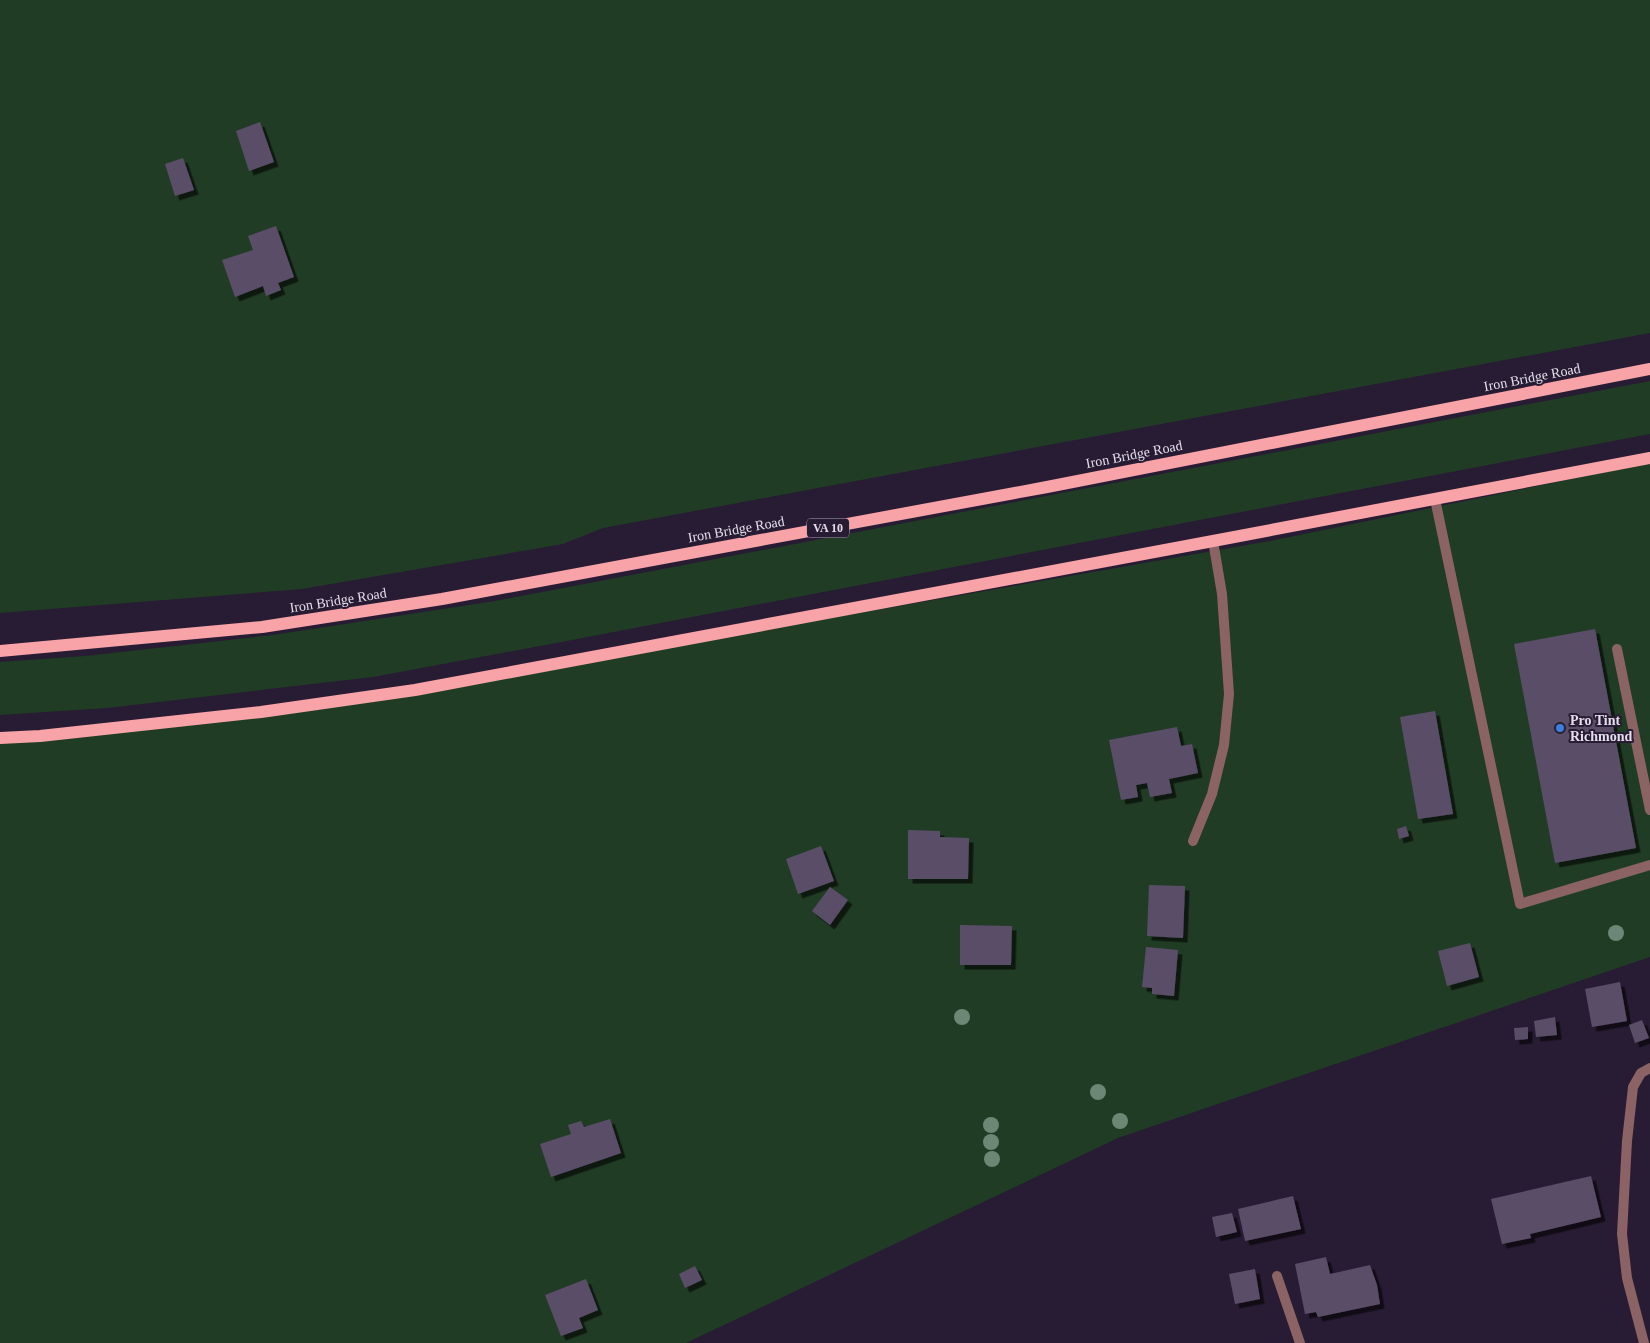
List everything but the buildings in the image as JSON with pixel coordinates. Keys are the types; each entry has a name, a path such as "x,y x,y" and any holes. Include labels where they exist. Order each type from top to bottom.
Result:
{"main road":[{"name":"Iron Bridge Road","path":"0,651 262,627 442,599 1046,487 1650,369"},
{"path":"0,738 40,736 261,712 415,690 1650,458"}],"lane":[{"path":"1435,499 1520,904 1650,865"},
{"path":"1194,841 1212,794 1224,745 1229,694 1222,594 1213,541"},
{"path":"1617,649 1650,810"},
{"path":"1644,1343 1627,1278 1622,1234 1627,1141 1633,1087 1641,1073 1650,1068"},
{"path":"1277,1276 1300,1343"}],"green space":[{"path":"0,0 1650,0 1650,333 603,528 563,544 302,589 0,613"},
{"path":"1650,381 1650,434 373,677 107,708 0,715 0,662 85,656 273,635 495,601"},
{"path":"1650,463 1650,957 1118,1138 686,1343 0,1343 0,743 35,741 671,646 1270,541"}],"place":[{"name":"Pro Tint Richmond","path":"1560,728"}]}
